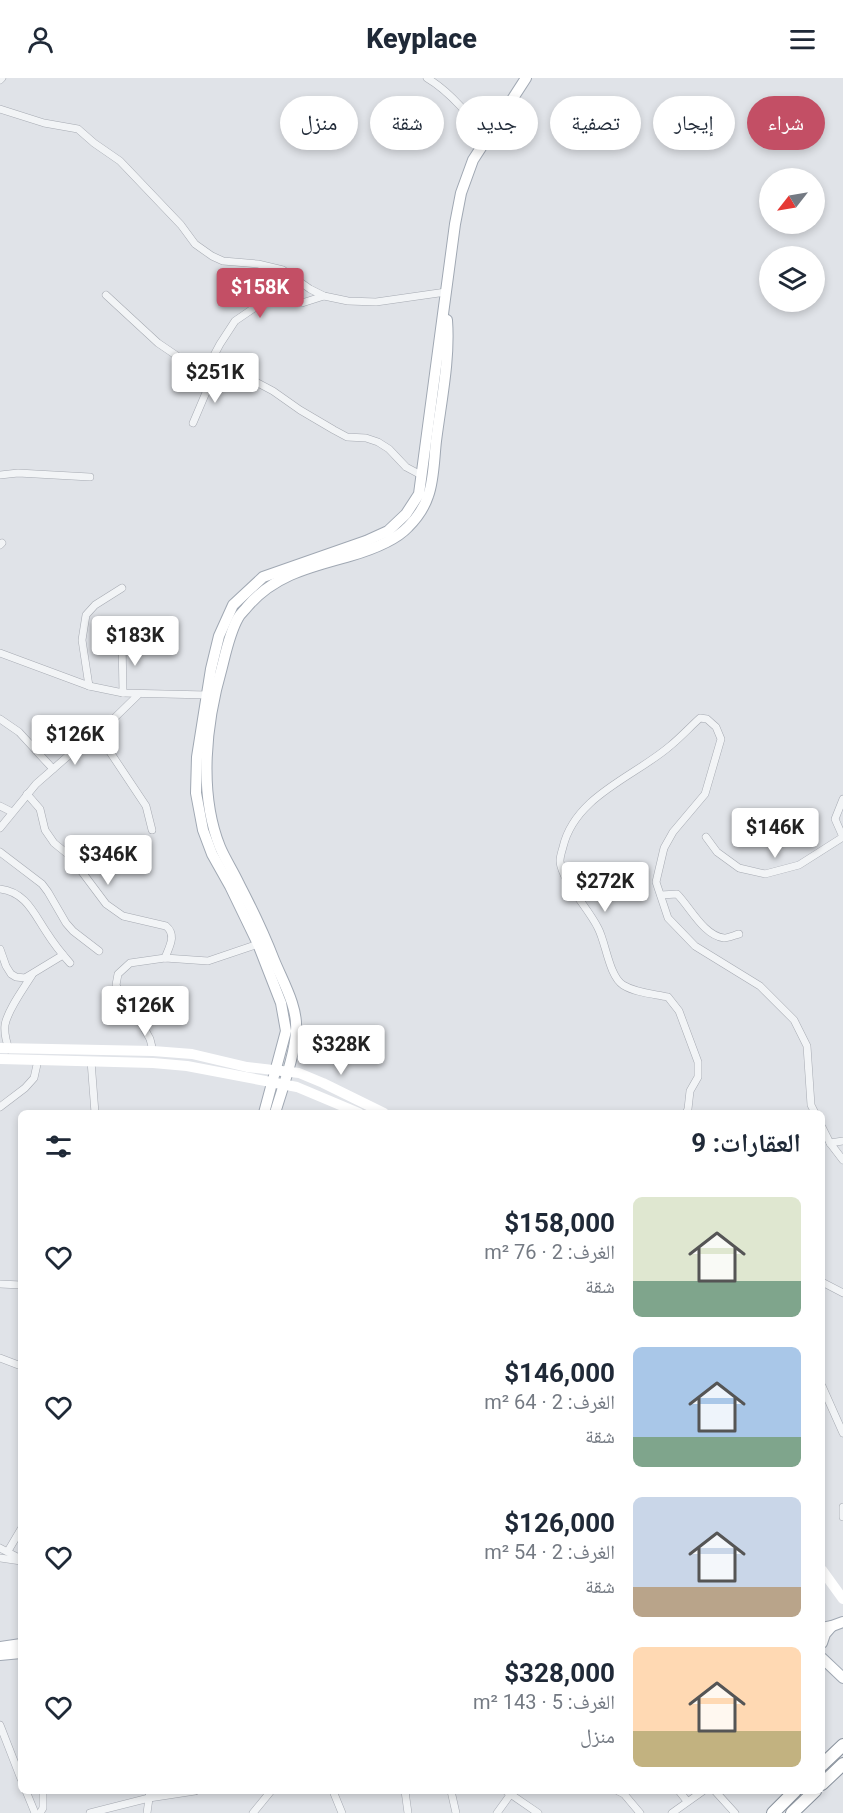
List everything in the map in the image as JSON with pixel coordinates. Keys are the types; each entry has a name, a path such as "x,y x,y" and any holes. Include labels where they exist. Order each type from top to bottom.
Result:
{"highway":[{"path":"825,1762 843,1745"},
{"path":"825,1781 843,1764"},
{"path":"773,1813 792,1794"},
{"path":"792,1813 812,1794"}],"main road":[{"path":"514,96 526,78"},
{"path":"265,1110 296,1032 295,1018 259,923 220,847 211,813 207,792 206,754 221,669 238,618 255,597 272,583 297,572 363,553 406,529 421,511 429,494 434,416 455,224 461,193 472,160 479,150"},
{"path":"275,1110 285,1031 284,1018 258,944 212,854 203,830 196,793 197,757 219,636 232,605 263,578 366,541 388,531 406,514 419,494 434,416"},
{"path":"5,1048 192,1054 280,1077 297,1087 352,1110"},
{"path":"168,1064 169,1052"},
{"path":"0,1059 168,1064 280,1077 299,1073 378,1110"},
{"path":"825,1574 843,1599"},
{"path":"825,1585 843,1610"},
{"path":"825,1628 843,1622"},
{"path":"0,1647 18,1644"},
{"path":"0,1655 18,1653"},
{"path":"825,1657 832,1667"},
{"path":"825,1661 843,1678"}],"street":[{"path":"427,78 456,103"},
{"path":"0,109 44,123 78,129 120,161 181,225 195,244 223,261 258,264 283,270 324,296 348,301 376,302 446,292"},
{"path":"106,295 158,343 213,376 256,382 340,434 378,442 389,449 406,467 421,475"},
{"path":"193,423 213,376 212,359 235,321 269,301 287,299 302,303 324,296"},
{"path":"0,476 18,472 90,477"},
{"path":"89,686 82,640 86,615 95,605 122,588"},
{"path":"122,641 123,693"},
{"path":"0,653 89,686 123,693 207,695"},
{"path":"0,828 36,784 98,734 138,695"},
{"path":"0,718 19,732 53,769"},
{"path":"688,1110 690,1091 698,1077 698,1062 679,1011 668,997 622,985 614,974 593,917 565,876 560,861 567,832 596,797 669,747 700,718 707,719 716,728 721,740 705,794 673,832 664,848 656,882 668,918 694,946 760,986 794,1020 807,1046 811,1105 814,1110"},
{"path":"98,734 146,806 153,830"},
{"path":"27,794 40,809 45,830 54,843 70,856 105,904 123,916 166,926 170,929 172,939 165,958"},
{"path":"706,837 717,852 739,868 765,874 799,865 843,837 835,819 843,799"},
{"path":"0,806 12,813"},
{"path":"0,852 42,884 72,931 99,951"},
{"path":"0,890 6,890 21,897 30,906 70,963"},
{"path":"661,895 677,894 711,933 724,938 739,934"},
{"path":"153,1051 150,1039 139,1019 116,985 118,974 130,963 165,958 208,961 258,944"},
{"path":"0,949 11,974 25,978 63,955"},
{"path":"5,1048 5,1024 17,998 35,971"},
{"path":"0,1107 34,1078 38,1060"},
{"path":"91,1061 95,1110"},
{"path":"825,1133 843,1160"},
{"path":"830,1143 843,1141"},
{"path":"0,1284 18,1285"},
{"path":"825,1284 843,1293"},
{"path":"0,1359 18,1365"},
{"path":"825,1393 843,1433"},
{"path":"843,1507 843,1517"},
{"path":"8,1551 18,1534"},
{"path":"0,1548 18,1558"},
{"path":"0,1558 18,1560"},
{"path":"0,1725 18,1771"},
{"path":"27,1794 35,1813"},
{"path":"40,1813 43,1808 43,1794"},
{"path":"253,1813 269,1794"},
{"path":"334,1794 342,1813"},
{"path":"405,1794 408,1813"},
{"path":"452,1794 456,1813"},
{"path":"497,1813 507,1794"},
{"path":"509,1794 537,1813"},
{"path":"624,1794 640,1813"},
{"path":"681,1794 687,1801"},
{"path":"672,1813 698,1794"},
{"path":"718,1794 735,1813"},
{"path":"90,1813 150,1795 147,1813"}]}
